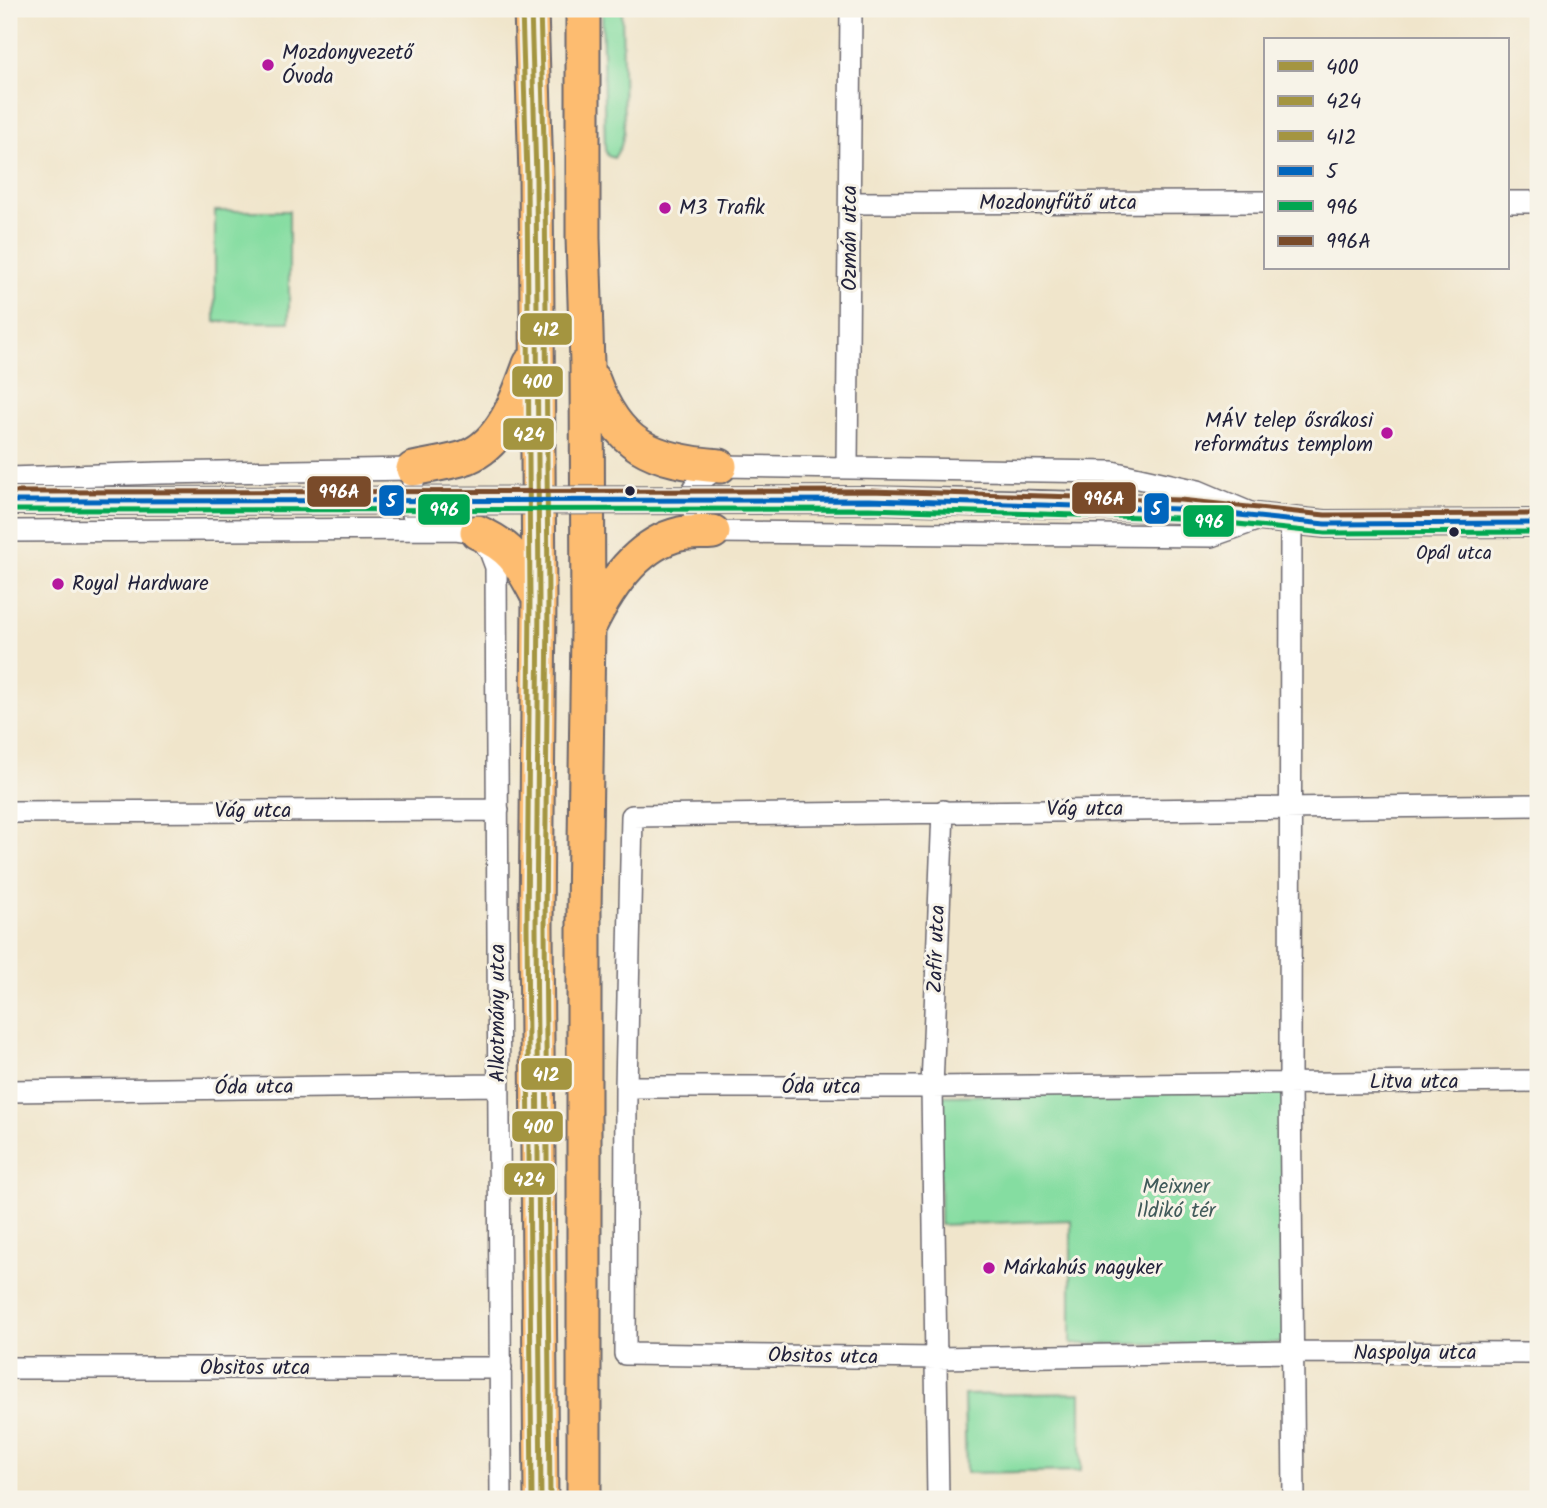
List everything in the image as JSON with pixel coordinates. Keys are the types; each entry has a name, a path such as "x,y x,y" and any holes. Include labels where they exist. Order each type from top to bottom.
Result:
{"main road":[{"path":"531,9 536,176 539,600 536,927 541,1499"},
{"path":"583,9 588,629 584,912 584,1499"},
{"path":"413,469 468,456 497,432 510,412 536,349"},
{"path":"587,364 610,419 623,434 662,457 676,462 720,466"},
{"path":"477,532 495,540 519,560 539,600"},
{"path":"588,629 603,599 639,556 680,534 713,533"}],"street":[{"name":"Ozmán utca","path":"847,467 851,9"},
{"name":"Mozdonyfűtő utca","path":"850,203 1264,202"},
{"path":"1508,202 1538,202"},
{"path":"720,466 1112,472 1198,491 1262,518 1211,536 713,533 695,516 689,497 698,482 720,466"},
{"path":"9,478 413,469 413,527"},
{"path":"9,501 869,500 1180,509 1325,524 1538,523"},
{"path":"1291,522 1289,808 1294,1499"},
{"path":"9,531 413,527 477,532"},
{"name":"Alkotmány utca","path":"477,532 490,551 496,567 501,1499"},
{"name":"Vág utca","path":"626,1087 632,816 943,810 1538,806"},
{"name":"Vág utca","path":"9,812 498,810"},
{"name":"Zafír utca","path":"932,1087 943,810"},
{"name":"Litva utca","path":"1290,1083 1538,1081"},
{"path":"938,1499 932,1087 1290,1083"},
{"name":"Óda utca","path":"9,1090 498,1085"},
{"name":"Óda utca","path":"626,1087 932,1087"},
{"name":"Obsitos utca","path":"626,1087 625,1354 937,1358"},
{"path":"937,1358 1292,1352"},
{"name":"Naspolya utca","path":"1292,1352 1538,1353"},
{"name":"Obsitos utca","path":"9,1367 501,1368"}],"green space":[{"path":"602,9 622,9 624,132 621,146 614,158 608,156 605,150"},
{"path":"215,211 289,211 289,322 215,322"},
{"name":"Meixner Ildikó tér","path":"1283,1089 1285,1343 1071,1344 1071,1220 940,1225 940,1096"},
{"path":"1081,1393 1081,1471 966,1473 964,1395"}],"transit line":[{"name":"424","path":"522,9 527,176 530,600 527,927 532,1499"},
{"name":"400","path":"531,9 536,176 539,600 536,927 541,1499"},
{"name":"412","path":"540,9 545,176 548,600 545,927 550,1499"},
{"name":"996A","path":"9,492 869,491 1180,500 1325,515 1538,514"},
{"name":"5","path":"9,501 869,500 1180,509 1325,524 1538,523"},
{"name":"996","path":"9,510 869,509 1179,518 1325,533 1538,532"}],"place":[{"name":"Mozdonyvezető Óvoda","path":"268,65"},
{"name":"M3 Trafik","path":"665,208"},
{"name":"MÁV telep ősrákosi református templom","path":"1387,433"},
{"name":"Opál utca","path":"1454,532"},
{"name":"Royal Hardware","path":"58,584"},
{"name":"Márkahús nagyker","path":"989,1268"}]}
